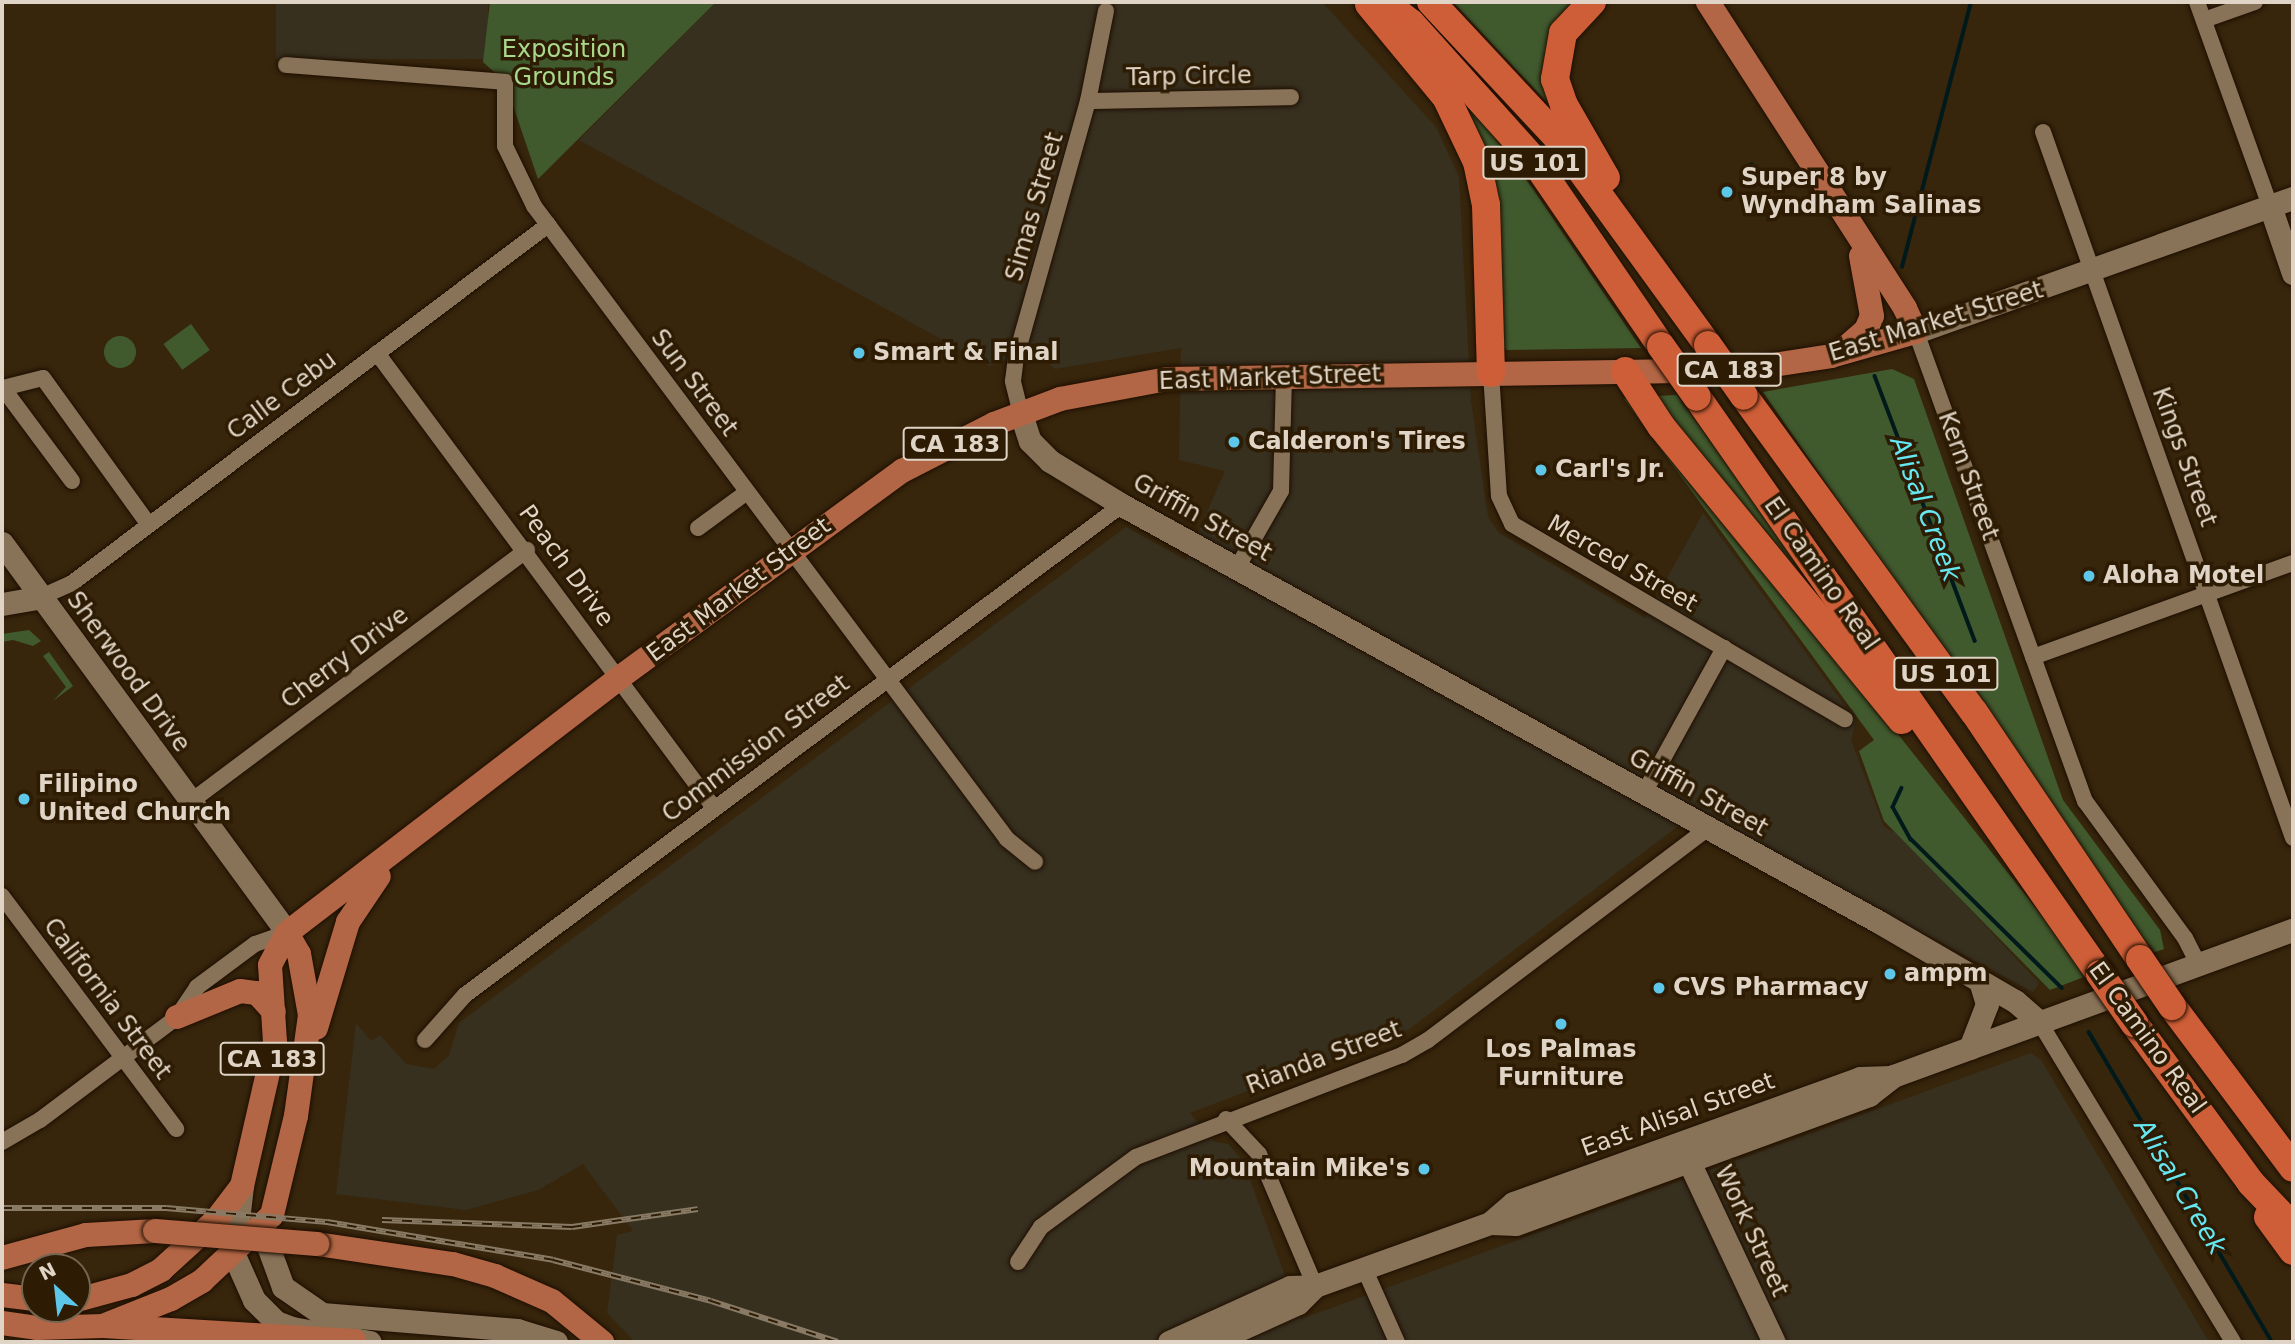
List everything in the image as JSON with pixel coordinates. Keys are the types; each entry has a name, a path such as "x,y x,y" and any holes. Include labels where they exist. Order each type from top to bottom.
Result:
{"highway":[{"path":"1367,2 1446,97 1477,162 1486,205 1491,373"},
{"name":"El Camino Real","path":"1384,2 1411,23 1533,159 2134,1023 2251,1183 2293,1227"},
{"name":"El Camino Real","path":"1431,2 1556,136 1974,712 2172,1006 2290,1161"},
{"path":"1592,2 1568,24 1560,42 1555,68 1559,96 1675,299"},
{"path":"1625,372 1661,426 1784,571 1961,793 1994,820"},
{"path":"2251,1183 2293,1251"}],"main road":[{"name":"Kern Street","path":"1708,2 1905,308 1916,332"},
{"name":"East Market Street","path":"288,933 619,678 902,471 1021,414 1094,391 1167,379 1741,370 1831,356 1916,332 2092,272 2293,198"},
{"path":"2270,206 2293,273"},
{"path":"1831,356 1860,337 1871,321 1872,305 1858,238"},
{"name":"Griffin Street","path":"1021,414 1030,441 1050,461 1122,505 1980,981 2022,1006 2040,1023"},
{"name":"Sherwood Drive","path":"2,543 288,933"},
{"path":"2,604 41,597"},
{"path":"307,1052 348,922 369,887 405,845"},
{"name":"East Alisal Street","path":"1168,1342 1290,1287 1315,1286 1490,1223 1513,1203 1685,1152 1860,1077 1891,1077 2293,930"},
{"path":"288,933 307,983 307,1052"},
{"name":"CA 183","path":"91,1296 132,1285 160,1270 216,1220 242,1186 263,1109 275,1042 270,965 288,933"},
{"path":"1970,1048 1987,1004 1980,981"},
{"path":"177,1017 240,991 257,993 274,1012"},
{"name":"CA 183","path":"2,1323 64,1330 103,1326 171,1299 234,1255 272,1216 286,1169 307,1052"},
{"name":"Work Street","path":"1685,1152 1774,1342"},
{"path":"242,1186 234,1255 245,1287 276,1322 362,1342"},
{"path":"261,1227 283,1287 322,1314 517,1331 556,1342"},
{"path":"2,1258 86,1236 155,1231 317,1244 453,1264 495,1276 552,1301 602,1342"},
{"name":"East Alisal Street","path":"1212,1342 1298,1303 1315,1286"},
{"path":"2,1295 21,1297"},
{"path":"103,1326 362,1342"}],"street":[{"path":"2197,2 2270,206"},
{"path":"2204,20 2255,2"},
{"name":"Simas Street","path":"1021,414 1013,381 1016,357 1088,101 1106,11"},
{"name":"Sun Street","path":"286,65 505,82 505,146 517,178 548,225 1007,839 1035,862"},
{"name":"Tarp Circle","path":"1088,101 1291,97"},
{"name":"Kings Street","path":"2043,132 2293,838"},
{"name":"Calle Cebu","path":"41,597 72,583 548,225"},
{"name":"Kern Street","path":"1916,332 2085,801 2185,938 2198,964"},
{"name":"Peach Drive","path":"377,353 527,550 715,808"},
{"name":"Merced Street","path":"1491,373 1499,496 1512,524 1845,719"},
{"path":"1237,568 1281,491 1285,470 1283,377"},
{"path":"72,481 3,388 43,378 149,525"},
{"path":"698,528 747,492"},
{"name":"Commission Street","path":"425,1040 466,995 1122,505"},
{"name":"Cherry Drive","path":"190,802 527,550"},
{"path":"2033,657 2293,563"},
{"path":"1644,793 1724,648"},
{"name":"Rianda Street","path":"1017,1262 1041,1227 1136,1157 1226,1119 1402,1055 1428,1040 1708,828"},
{"name":"California Street","path":"2,896 176,1129"},
{"name":"East Market Street","path":"2,1142 40,1120 177,1017 197,987 255,944 288,933"},
{"name":"Griffin Street","path":"2040,1023 2233,1342"},
{"path":"1226,1119 1259,1154 1315,1286"},
{"path":"1364,1268 1397,1342"}],"shaded area":[{"path":"276,2 488,2 488,59 276,59"},
{"path":"716,2 1322,2 1436,127 1459,177 1471,401 1488,517 1499,533 1645,618 1703,513 1856,721 1851,740 1884,827 1900,835 2039,983 2033,992 1698,811 1408,1030 1190,1113 1215,1142 1228,1144 1243,1161 1301,1319 2031,1053 2041,1060 2209,1342 635,1342 607,1313 617,1235 633,1231 583,1164 538,1190 466,1210 336,1194 356,1023 371,1041 380,1035 406,1064 434,1069 449,1055 459,1023 1126,527 1186,560 1225,471 1179,460 1181,348 1055,369 1033,350 990,366 579,140"}],"green space":[{"name":"Exposition Grounds","path":"490,2 716,2 538,179 505,82 483,62"},
{"path":"1453,2 1576,2 1552,105 1546,101"},
{"path":"1459,90 1533,189 1641,348 1506,350 1501,344"},
{"path":"191,324 210,350 182,370 163,344"},
{"path":"120,336 131,341 136,352 131,363 120,368 109,363 104,352 109,341"},
{"path":"1892,369 1914,379 2063,800 2160,930 2164,949 2152,953 1763,392"},
{"path":"1677,395 1836,616 1831,621 1666,420 1656,396"},
{"path":"1624,399 1632,399 2089,975 2050,990 1884,821 1859,751 1874,740"},
{"path":"29,630 41,641 33,646 13,640 2,642 2,634"},
{"path":"49,652 73,686 53,701 66,687 43,656"}],"water":[{"path":"1752,162 1764,177 1761,187 1747,175 1747,164"}],"waterway":[{"name":"Alisal Creek","path":"1902,267 1971,2"},
{"name":"Alisal Creek","path":"1875,376 1975,641"},
{"name":"Alisal Creek","path":"1902,788 1893,807 1911,839 2062,988"},
{"name":"Alisal Creek","path":"2089,1032 2272,1342"}],"railway":[{"path":"2,1208 166,1208 327,1222 553,1260 711,1301 838,1342"},
{"path":"382,1220 572,1227 698,1209"}],"place":[{"name":"Super 8 by Wyndham Salinas","path":"1727,192"},
{"name":"Smart & Final","path":"859,353"},
{"name":"Calderon's Tires","path":"1234,442"},
{"name":"Carl's Jr.","path":"1541,470"},
{"name":"Aloha Motel","path":"2089,576"},
{"name":"Filipino United Church","path":"24,799"},
{"name":"ampm","path":"1890,974"},
{"name":"CVS Pharmacy","path":"1659,988"},
{"name":"Los Palmas Furniture","path":"1561,1024"},
{"name":"Mountain Mike's","path":"1424,1169"}]}
